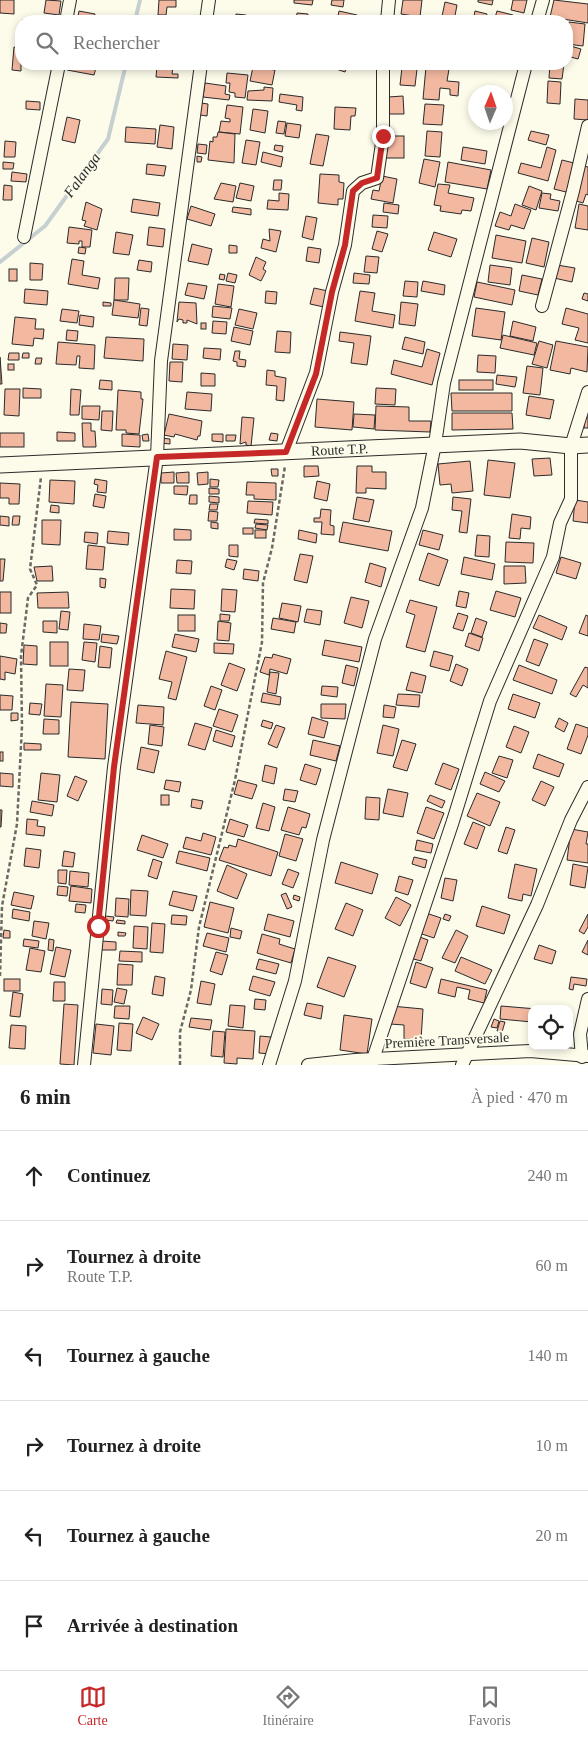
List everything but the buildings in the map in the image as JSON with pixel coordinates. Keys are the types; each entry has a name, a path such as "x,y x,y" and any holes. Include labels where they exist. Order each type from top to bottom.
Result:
{"street":[{"path":"67,15 70,0"},
{"path":"207,15 209,0"},
{"path":"388,15 389,0"},
{"path":"539,15 543,0"},
{"path":"24,237 58,70"},
{"path":"84,1065 114,767 157,457 161,361 200,70"},
{"path":"286,452 316,374 332,292 345,245 353,191 362,183 377,178 383,136 383,70"},
{"path":"268,1065 295,981 323,840 375,640 422,508 436,444 444,383 524,70"},
{"path":"542,306 574,191 588,126"},
{"path":"372,1062 454,821 490,700 553,556 560,522 571,500 572,446 588,392"},
{"name":"Route T.P.","path":"0,465 520,441 572,446 588,445"},
{"path":"464,1059 537,905 571,820 588,787"},
{"path":"585,1056 580,1034 588,999"},
{"name":"Première Transversale","path":"308,1065 464,1059 530,1051 585,1056"}],"path":[{"path":"180,1065 180,1032 192,982 199,927 235,780 262,642 263,583 272,548 284,479 286,452"},
{"path":"0,976 2,906 17,824 22,726 20,656 28,598 37,585 30,570 42,463"}],"waterway":[{"name":"Falanga","path":"136,15 140,0"},
{"name":"Falanga","path":"0,262 45,226 108,139 125,70"}],"route":[{"path":"98,926 114,767 157,457 286,452 316,374 332,292 345,245 353,191 362,183 377,178 383,136"}]}
